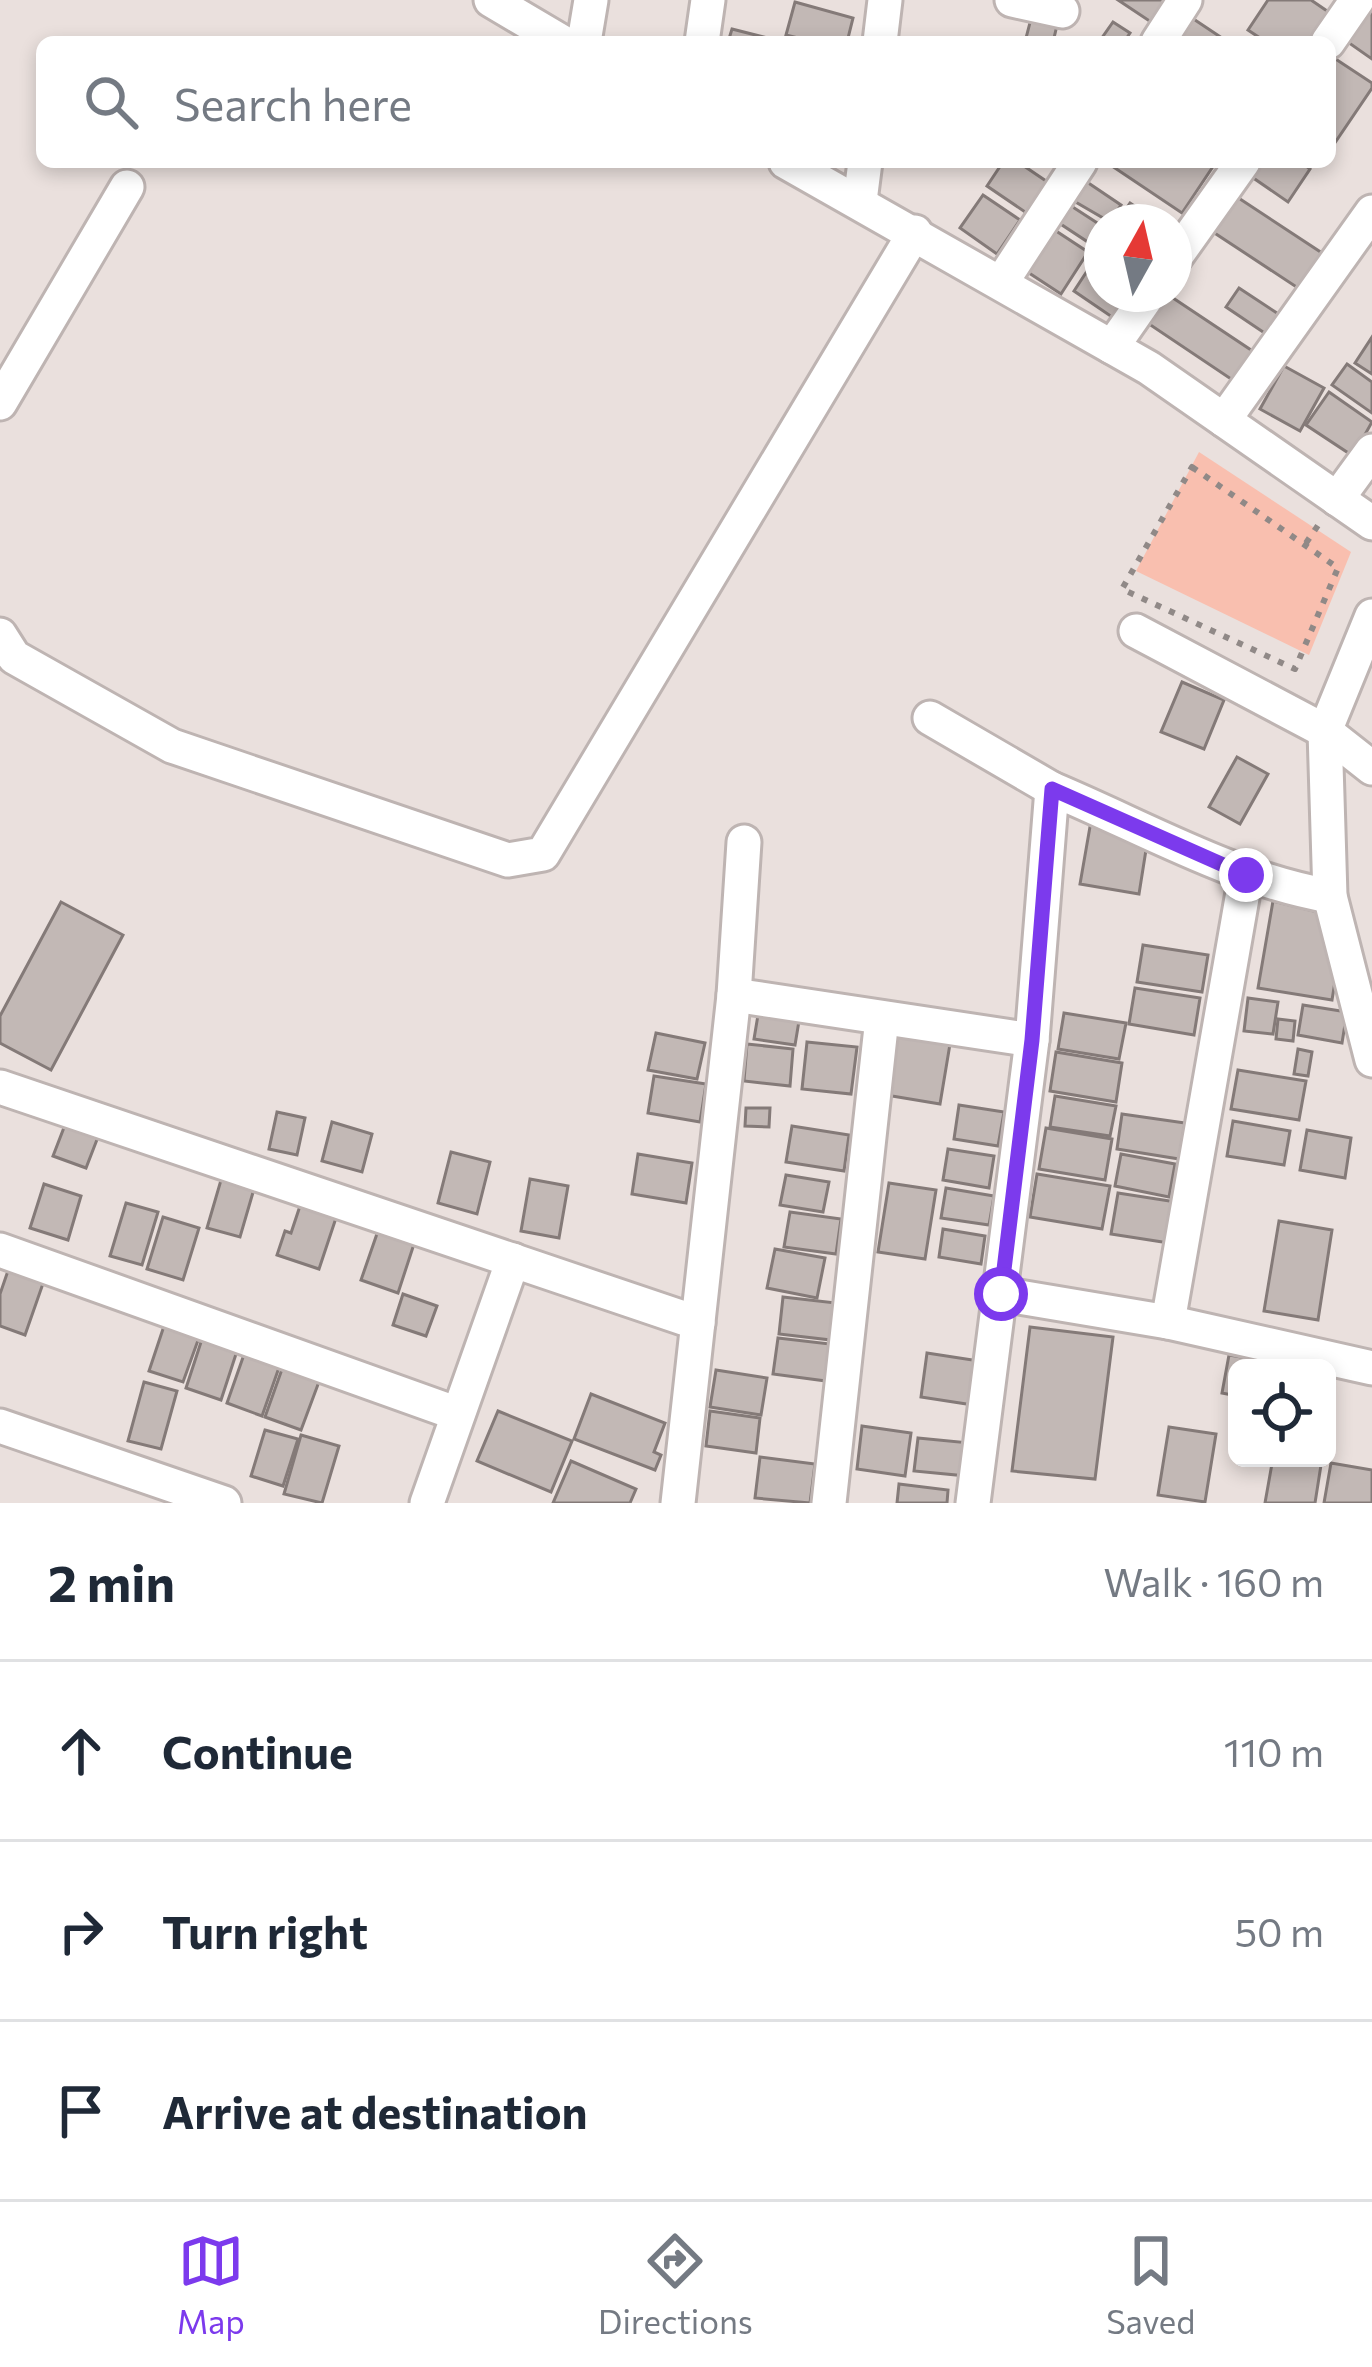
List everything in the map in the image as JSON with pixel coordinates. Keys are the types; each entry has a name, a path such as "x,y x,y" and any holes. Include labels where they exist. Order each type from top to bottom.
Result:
{"street":[{"path":"491,0 552,36"},
{"path":"703,36 708,0"},
{"path":"881,36 885,0"},
{"path":"1012,0 1062,11"},
{"path":"1162,36 1185,0"},
{"path":"1332,36 1357,0"},
{"path":"797,168 1112,347 1372,523"},
{"path":"860,201 864,168"},
{"path":"1001,283 1076,168"},
{"path":"1192,234 1239,168"},
{"path":"0,403 128,188"},
{"path":"1224,420 1372,212"},
{"path":"0,635 14,657 172,746 508,860 543,854 915,232"},
{"path":"1112,347 1136,312"},
{"path":"1337,499 1372,451"},
{"path":"1372,616 1325,731 1330,896 1372,1060"},
{"path":"1136,632 1325,731 1372,768"},
{"path":"930,718 1052,789 1246,875 1330,896"},
{"path":"973,1503 1032,1040 1052,789"},
{"path":"677,1503 734,995 744,842"},
{"path":"1168,1322 1246,875"},
{"path":"734,995 1032,1040"},
{"path":"829,1503 882,1018"},
{"path":"0,1087 698,1323"},
{"path":"0,1250 458,1414"},
{"path":"427,1503 513,1260"},
{"path":"1001,1294 1168,1322 1372,1368"},
{"path":"0,1426 224,1503"}],"path":[{"path":"1192,467 1306,543 1338,568 1295,669 1122,589 1192,467"}],"shaded area":[{"path":"1199,452 1351,552 1309,655 1136,571"}],"building":[{"path":"1118,0 1166,0 1151,22"},
{"path":"1268,0 1311,0 1330,13 1315,36 1257,36 1248,30"},
{"path":"795,2 853,18 848,36 786,35"},
{"path":"1365,7 1372,12 1372,59 1342,38"},
{"path":"1033,11 1059,17 1054,36 1027,36"},
{"path":"1189,16 1219,36 1176,36"},
{"path":"1113,22 1130,33 1128,36 1103,36"},
{"path":"732,29 759,36 730,36"},
{"path":"1336,59 1372,83 1336,141"},
{"path":"999,168 1027,168 1049,183 1028,214 987,186"},
{"path":"1115,168 1212,168 1188,204 1169,204"},
{"path":"1254,168 1310,169 1288,202 1249,175"},
{"path":"1081,178 1120,204 1084,207 1067,197"},
{"path":"983,195 1020,220 997,254 960,228"},
{"path":"1234,195 1322,253 1298,288 1210,230"},
{"path":"1065,202 1084,214 1084,239 1053,219"},
{"path":"1050,227 1084,249 1084,258 1061,294 1023,269"},
{"path":"1084,276 1084,298 1074,291"},
{"path":"1239,288 1283,317 1269,336 1226,307"},
{"path":"1192,311 1260,356 1240,385 1146,322 1154,312"},
{"path":"1372,337 1372,374 1355,363"},
{"path":"1347,364 1372,382 1372,413 1332,385"},
{"path":"1284,366 1324,388 1300,431 1260,409"},
{"path":"1329,392 1372,422 1353,456 1306,425"},
{"path":"1182,682 1224,700 1204,749 1161,732"},
{"path":"1237,757 1268,774 1240,824 1209,807"},
{"path":"1091,821 1149,831 1139,894 1080,884"},
{"path":"1273,901 1326,914 1338,963 1332,1000 1258,988"},
{"path":"61,902 123,935 51,1070 0,1043 0,1016"},
{"path":"1143,945 1208,955 1202,992 1137,982"},
{"path":"1135,988 1200,998 1194,1035 1129,1024"},
{"path":"1248,998 1278,1002 1273,1034 1244,1031"},
{"path":"760,1003 801,1009 795,1045 754,1039"},
{"path":"1303,1005 1347,1012 1342,1043 1298,1035"},
{"path":"1064,1013 1126,1023 1119,1059 1058,1049"},
{"path":"1278,1019 1295,1021 1293,1041 1276,1039"},
{"path":"898,1024 952,1032 940,1104 886,1095"},
{"path":"656,1033 705,1043 697,1079 648,1070"},
{"path":"807,1042 857,1047 851,1094 802,1089"},
{"path":"747,1044 793,1049 790,1086 744,1081"},
{"path":"1298,1049 1312,1052 1308,1076 1294,1074"},
{"path":"1056,1052 1122,1063 1116,1102 1050,1091"},
{"path":"1238,1070 1306,1081 1299,1120 1231,1109"},
{"path":"654,1076 706,1084 700,1122 648,1113"},
{"path":"1055,1096 1116,1106 1110,1136 1050,1127"},
{"path":"959,1105 1004,1112 998,1146 954,1139"},
{"path":"746,1108 770,1108 769,1127 745,1126"},
{"path":"277,1112 305,1118 297,1155 269,1149"},
{"path":"1122,1114 1185,1123 1179,1159 1117,1149"},
{"path":"1233,1121 1290,1131 1284,1165 1227,1156"},
{"path":"332,1122 372,1134 362,1172 322,1161"},
{"path":"65,1125 98,1137 86,1168 53,1156"},
{"path":"792,1126 849,1135 844,1171 786,1162"},
{"path":"1046,1128 1112,1139 1105,1180 1039,1169"},
{"path":"1307,1130 1351,1138 1345,1178 1300,1170"},
{"path":"948,1149 994,1156 989,1188 943,1180"},
{"path":"451,1152 490,1162 477,1214 438,1203"},
{"path":"638,1154 692,1163 686,1203 632,1194"},
{"path":"1121,1154 1175,1164 1169,1197 1115,1186"},
{"path":"1037,1174 1110,1186 1102,1229 1030,1217"},
{"path":"786,1175 829,1182 823,1212 780,1205"},
{"path":"530,1179 568,1186 559,1238 521,1231"},
{"path":"221,1180 254,1189 240,1237 207,1228"},
{"path":"889,1183 936,1190 925,1259 878,1252"},
{"path":"44,1184 81,1196 68,1240 30,1228"},
{"path":"946,1188 994,1196 989,1225 941,1218"},
{"path":"1118,1193 1176,1202 1169,1243 1111,1234"},
{"path":"303,1197 339,1209 319,1269 277,1255 285,1231 291,1233"},
{"path":"126,1203 158,1212 142,1265 110,1256"},
{"path":"790,1212 841,1219 836,1254 784,1247"},
{"path":"163,1217 199,1228 183,1280 147,1269"},
{"path":"1279,1221 1332,1230 1318,1320 1264,1311"},
{"path":"379,1228 415,1241 398,1293 361,1280"},
{"path":"943,1229 985,1236 981,1264 939,1257"},
{"path":"775,1249 825,1258 817,1298 767,1288"},
{"path":"11,1262 46,1275 25,1335 0,1326 0,1294"},
{"path":"403,1294 437,1306 426,1336 393,1325"},
{"path":"783,1297 836,1303 831,1340 779,1334"},
{"path":"166,1320 201,1332 183,1382 149,1371"},
{"path":"1030,1327 1113,1337 1095,1479 1012,1471"},
{"path":"203,1336 238,1348 221,1400 186,1388"},
{"path":"778,1338 830,1344 826,1381 773,1374"},
{"path":"247,1346 282,1359 262,1416 227,1403"},
{"path":"927,1353 979,1361 973,1405 921,1397"},
{"path":"286,1358 323,1371 301,1430 265,1417"},
{"path":"1228,1360 1228,1394 1222,1393"},
{"path":"716,1370 767,1378 761,1415 710,1407"},
{"path":"144,1382 177,1391 161,1449 128,1441"},
{"path":"591,1394 665,1423 654,1452 661,1455 655,1470 574,1439"},
{"path":"498,1411 572,1441 551,1492 477,1461"},
{"path":"710,1411 760,1418 756,1453 706,1446"},
{"path":"862,1426 911,1433 905,1476 857,1469"},
{"path":"1169,1427 1216,1434 1205,1502 1158,1495"},
{"path":"265,1430 298,1439 283,1486 251,1476"},
{"path":"301,1435 339,1446 322,1503 284,1494"},
{"path":"918,1438 970,1443 967,1476 914,1471"},
{"path":"760,1457 815,1464 810,1503 755,1498"},
{"path":"571,1461 636,1489 630,1503 553,1503"},
{"path":"1271,1467 1321,1467 1315,1503 1265,1503"},
{"path":"1330,1467 1372,1470 1372,1503 1324,1503"},
{"path":"899,1484 948,1490 947,1503 897,1503"}],"route":[{"path":"1001,1294 1032,1040 1052,789 1246,875"}]}
